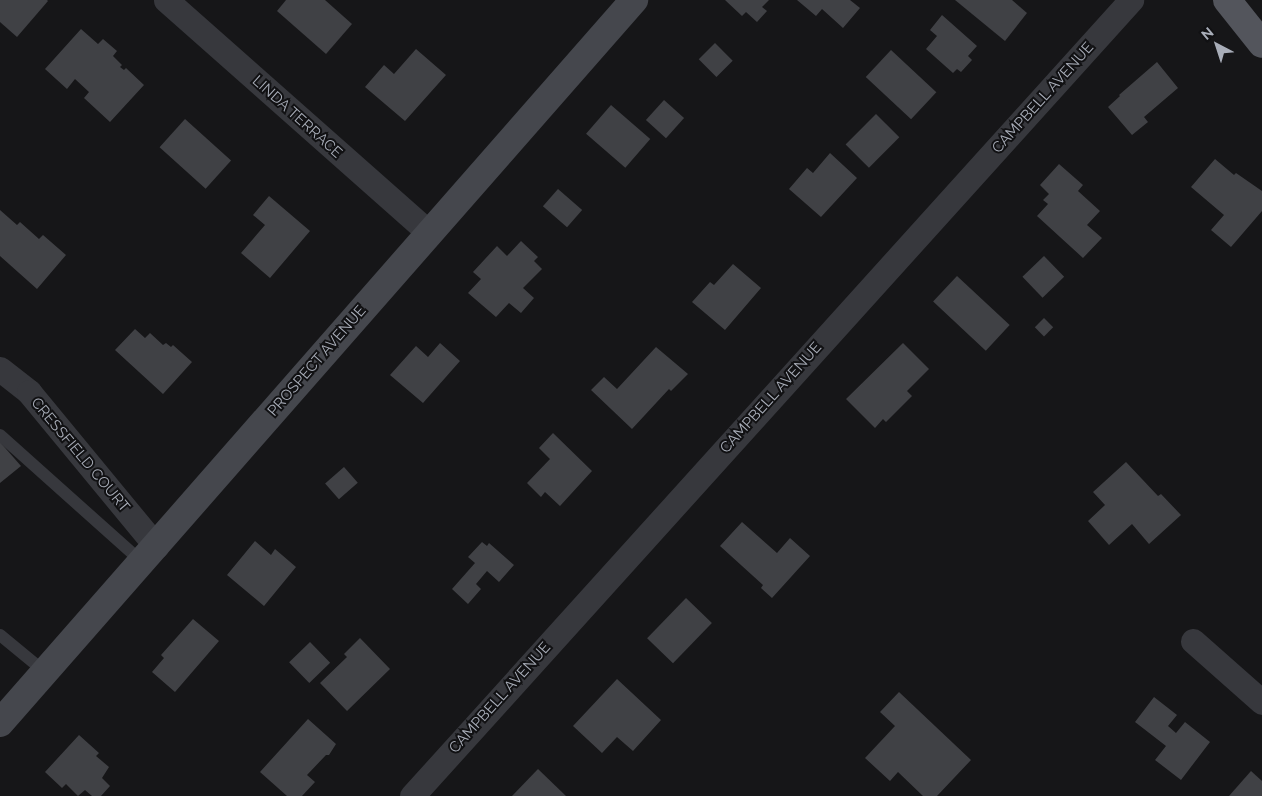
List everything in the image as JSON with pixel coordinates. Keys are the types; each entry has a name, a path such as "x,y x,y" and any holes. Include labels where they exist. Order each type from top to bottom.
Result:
{"main road":[{"name":"PROSPECT AVENUE","path":"0,723 634,0"},
{"path":"1226,0 1262,44"}],"street":[{"name":"LINDA TERRACE","path":"166,0 429,233"},
{"name":"CAMPBELL AVENUE","path":"412,796 1131,0"},
{"name":"CRESSFIELD COURT","path":"0,369 29,392 149,554"},
{"path":"1194,641 1262,702"}],"lane":[{"path":"0,434 149,554"},
{"path":"0,635 45,672"}],"building":[{"path":"0,0 48,1 17,37 0,22"},
{"path":"286,0 325,0 352,24 326,54 277,11"},
{"path":"725,0 769,0 762,7 767,11 757,22 746,12 742,16"},
{"path":"797,0 850,0 860,8 843,28 822,9 816,16"},
{"path":"955,0 1012,0 1027,13 1005,41"},
{"path":"942,15 977,46 968,56 972,60 961,72 957,69 953,73 926,49 937,36 930,30"},
{"path":"81,29 98,44 103,39 117,51 113,56 122,65 120,67 124,70 126,68 144,85 110,122 84,98 89,92 75,79 67,89 45,69"},
{"path":"715,43 733,61 716,77 699,59"},
{"path":"416,49 446,75 405,121 365,87 384,65 394,74"},
{"path":"891,50 936,92 911,119 866,77"},
{"path":"1157,62 1178,88 1144,117 1148,122 1132,135 1108,107"},
{"path":"664,100 684,118 666,138 646,120"},
{"path":"611,105 650,139 625,168 586,134"},
{"path":"876,114 899,137 869,168 846,144"},
{"path":"185,119 231,160 206,189 160,147"},
{"path":"830,153 857,178 821,217 789,189 807,168 813,173"},
{"path":"1215,159 1234,175 1236,173 1262,191 1262,211 1231,247 1211,230 1224,215 1191,187"},
{"path":"1059,164 1083,185 1078,191 1100,211 1087,225 1102,238 1083,258 1037,216 1048,204 1043,200 1049,194 1040,185"},
{"path":"558,189 582,210 567,227 543,206"},
{"path":"269,196 310,231 270,278 241,253 265,225 253,215"},
{"path":"0,210 17,225 20,222 39,239 43,235 66,255 37,289 0,256"},
{"path":"521,241 538,257 534,261 542,269 523,288 534,298 521,313 509,303 496,317 468,293 481,279 473,272 497,246 507,256"},
{"path":"1044,256 1064,277 1043,298 1022,277"},
{"path":"733,264 761,288 725,330 692,302 710,282 714,285"},
{"path":"957,276 1010,325 986,351 933,302"},
{"path":"1044,318 1053,327 1044,336 1035,327"},
{"path":"135,329 145,338 150,333 163,345 166,343 171,347 173,345 192,362 163,394 115,350"},
{"path":"440,343 460,361 423,403 390,375 416,346 428,357"},
{"path":"903,343 929,369 907,391 912,396 886,422 883,419 875,428 846,399"},
{"path":"656,347 688,374 671,391 669,389 632,429 591,390 604,377 617,389"},
{"path":"553,433 592,471 560,506 545,492 541,497 527,483 550,459 539,448"},
{"path":"0,442 21,466 0,483"},
{"path":"1126,462 1158,496 1161,494 1181,515 1149,544 1132,524 1109,545 1088,521 1105,505 1093,492"},
{"path":"344,467 358,483 339,499 325,483"},
{"path":"742,522 777,553 790,538 810,556 772,598 761,588 763,585 720,546"},
{"path":"255,541 271,555 275,549 296,567 264,606 227,575"},
{"path":"482,542 487,546 489,543 514,565 499,582 487,571 476,584 481,589 468,604 452,589 475,563 468,557"},
{"path":"686,598 712,623 673,663 647,638"},
{"path":"193,619 219,641 175,692 152,672 164,658 161,655"},
{"path":"360,638 390,669 347,711 320,683 347,657 344,654"},
{"path":"310,642 330,663 309,683 289,662"},
{"path":"617,679 661,720 633,751 617,737 602,753 573,726"},
{"path":"899,692 971,760 937,796 923,796 898,772 890,781 865,758 895,726 880,712"},
{"path":"1154,697 1177,715 1168,726 1176,733 1185,722 1210,742 1181,780 1155,760 1166,746 1135,722"},
{"path":"308,719 336,744 329,755 326,755 307,775 315,782 302,796 287,796 260,772"},
{"path":"79,735 99,753 96,756 109,767 102,778 110,786 101,796 92,796 85,790 78,796 66,784 62,788 45,772"},
{"path":"538,769 566,796 512,796"},
{"path":"1251,771 1262,781 1262,796 1229,796"}]}
